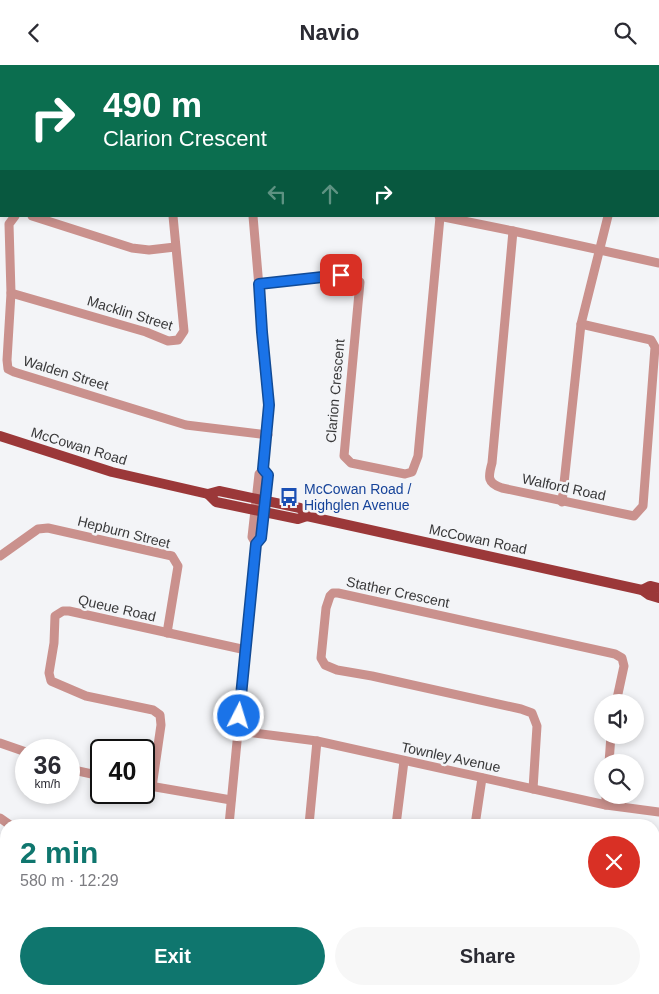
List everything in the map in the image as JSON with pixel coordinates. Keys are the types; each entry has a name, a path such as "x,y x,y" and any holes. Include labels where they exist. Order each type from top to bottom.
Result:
{"main road":[{"name":"McCowan Road","path":"0,436 112,472 208,493 219,491 300,508 307,516"},
{"name":"McCowan Road","path":"208,493 216,502 298,519 307,516 642,590 649,595 659,598"},
{"name":"McCowan Road","path":"642,590 650,586 659,588"}],"street":[{"path":"85,65 95,65"},
{"name":"Walden Street","path":"14,217 9,224 11,293 8,369 14,373 186,425 268,435"},
{"path":"35,217 132,248 149,250 175,247"},
{"name":"Macklin Street","path":"11,293 113,322 168,341 178,340 184,331 173,217"},
{"path":"229,819 256,544 252,537 259,511 259,474 263,469 268,435 269,405 253,217"},
{"name":"Clarion Crescent","path":"259,284 341,275 350,275 360,282 344,455 351,463 405,474 412,473 418,457 440,217"},
{"path":"445,217 659,263"},
{"path":"562,501 581,324 608,217"},
{"name":"Walford Road","path":"513,231 490,480 494,485 502,488 634,516 643,506 655,347 652,340 581,324"},
{"name":"Hepburn Street","path":"0,556 38,529 48,528 172,556 178,566 167,633"},
{"name":"Stather Crescent","path":"533,789 537,726 532,713 372,676 337,670 325,665 321,658 326,608 330,596 333,593 338,593 615,654 622,658 624,666 618,694"},
{"name":"Queue Road","path":"155,753 161,725 160,715 153,710 86,696 51,681 49,673 54,643 55,616 63,611 69,611 246,650"},
{"name":"Townley Avenue","path":"238,731 317,741 606,805 659,812"},
{"path":"310,819 317,741"},
{"path":"0,743 15,748"},
{"path":"397,819 404,761"},
{"path":"476,819 482,778"},
{"path":"155,787 231,800"}],"place":[{"name":"McCowan Road / Highglen Avenue","path":"289,497"}],"route":[{"path":"239,716 256,544 261,538 268,475 263,469 268,435 269,405 259,284 341,275"}]}
